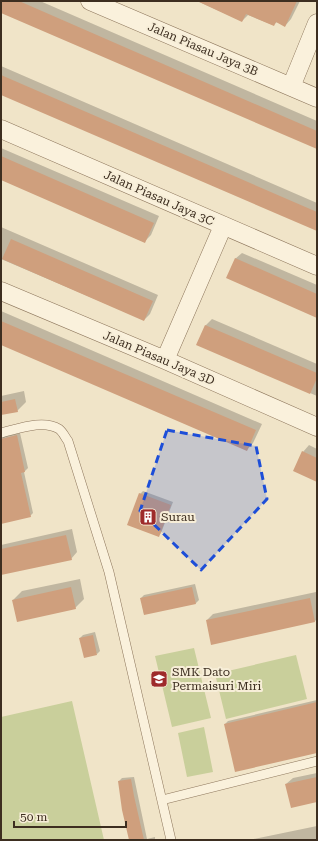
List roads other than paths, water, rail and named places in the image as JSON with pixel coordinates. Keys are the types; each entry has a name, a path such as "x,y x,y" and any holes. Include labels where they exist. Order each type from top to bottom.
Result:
{"street":[{"name":"Jalan Piasau Jaya 3B","path":"90,1 317,98"},
{"path":"291,87 317,23"},
{"name":"Jalan Piasau Jaya 3C","path":"1,129 317,266"},
{"path":"165,360 223,226"},
{"name":"Jalan Piasau Jaya 3D","path":"1,291 165,360 317,427"}],"lane":[{"path":"1,433 38,425 51,425 60,430 68,441 110,572 171,840"},
{"path":"162,800 317,761"}],"place":[{"name":"Surau","path":"148,517"},
{"name":"SMK Dato Permaisuri Miri","path":"159,679"}]}
